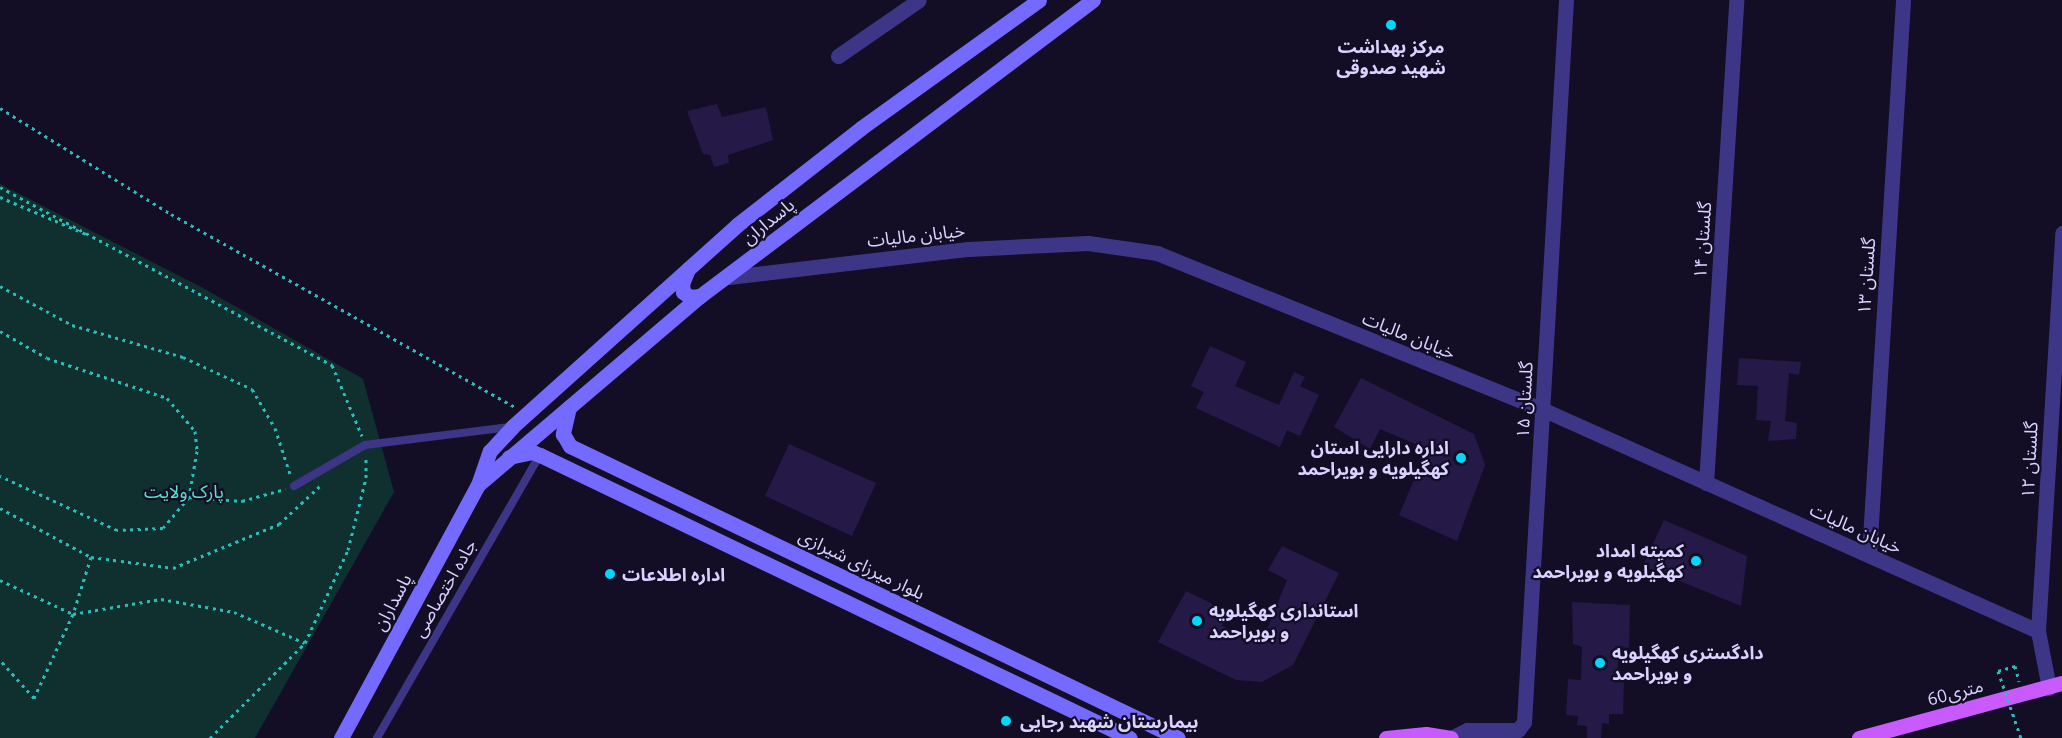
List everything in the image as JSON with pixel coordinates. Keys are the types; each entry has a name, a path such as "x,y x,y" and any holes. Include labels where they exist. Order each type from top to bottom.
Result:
{"main road":[{"name":"پاسداران","path":"341,738 478,485 490,451 512,427 737,225 861,128 1039,0"},
{"name":"پاسداران","path":"478,485 506,458 700,296 729,277 867,168 1093,0"},
{"path":"688,270 681,284 683,292 690,297 700,296"},
{"path":"638,312 652,309 660,315 663,322 657,334"},
{"name":"بلوار میرزای شیرازی","path":"571,403 563,428 570,446 1178,738"},
{"path":"506,458 532,452 540,455 1130,738"},
{"name":"60متری","path":"1858,738 2055,686"},
{"path":"1386,738 1426,734 1451,738"}],"street":[{"path":"838,56 919,0"},
{"name":"گلستان ۱۵","path":"1451,738 1467,730 1518,730 1524,722 1544,410 1566,0"},
{"name":"گلستان ۱۴","path":"1706,483 1736,0"},
{"name":"گلستان ۱۳","path":"1869,555 1903,0"},
{"name":"گلستان ۱۲","path":"2055,686 2038,631 2062,233"},
{"name":"خیابان مالیات","path":"729,277 968,249 1088,243 1156,253 1544,410 2038,631"}],"lane":[{"path":"294,486 365,445 512,427"},
{"name":"جاده اختصاصی","path":"377,738 540,455"}],"path":[{"path":"0,108 171,214 526,414"},
{"path":"0,187 332,365 365,445 366,478 348,550 305,643 210,738"},
{"path":"0,197 110,244"},
{"path":"0,286 72,325 183,357 252,390 275,428 294,486 242,501 189,497"},
{"path":"0,331 46,358 167,398 195,430 197,451 189,497 163,528 117,530 0,476"},
{"path":"0,508 91,556 173,567 279,524 331,477"},
{"path":"0,660 34,698 73,614 91,556"},
{"path":"0,580 73,614 161,599 234,612 305,643"},
{"path":"2015,666 1998,671 2021,738"}],"green space":[{"name":"پارک ولایت","path":"0,184 203,288 363,379 394,492 255,738 0,738"}],"building":[{"path":"717,104 722,117 766,107 773,140 728,155 729,163 714,167 710,155 703,154 687,111"},
{"path":"1210,346 1246,362 1235,386 1279,405 1294,372 1305,377 1300,386 1319,395 1300,436 1287,430 1280,447 1196,408 1204,392 1191,386"},
{"path":"1739,358 1801,362 1799,375 1789,373 1785,421 1797,423 1796,439 1768,441 1771,421 1756,420 1758,386 1737,385"},
{"name":"اداره دارایی استان کهگیلویه و بویراحمد","path":"1361,378 1474,434 1485,465 1457,541 1399,515 1427,449 1380,429 1370,449 1334,427"},
{"path":"789,444 876,483 852,536 765,496"},
{"name":"کمیته امداد کهگیلویه و بویراحمد","path":"1664,520 1747,556 1741,606 1643,566"},
{"name":"استانداری کهگیلویه و بویراحمد","path":"1282,546 1339,573 1293,665 1262,682 1236,680 1158,642 1186,591 1229,612 1222,626 1249,639 1266,632 1287,580 1268,570"},
{"name":"دادگستری کهگیلویه و بویراحمد","path":"1572,602 1630,605 1629,648 1619,647 1617,681 1624,682 1623,714 1609,714 1609,724 1602,723 1601,738 1587,738 1587,726 1577,725 1578,716 1566,715 1568,679 1581,680 1582,647 1573,644"}],"place":[{"name":"مرکز بهداشت شهید صدوقی","path":"1391,25"},
{"name":"اداره دارایی استان کهگیلویه و بویراحمد","path":"1461,458"},
{"name":"کمیته امداد کهگیلویه و بویراحمد","path":"1696,561"},
{"name":"اداره اطلاعات","path":"610,574"},
{"name":"استانداری کهگیلویه و بویراحمد","path":"1197,621"},
{"name":"دادگستری کهگیلویه و بویراحمد","path":"1600,663"},
{"name":"بیمارستان شهید رجایی","path":"1006,721"}]}
